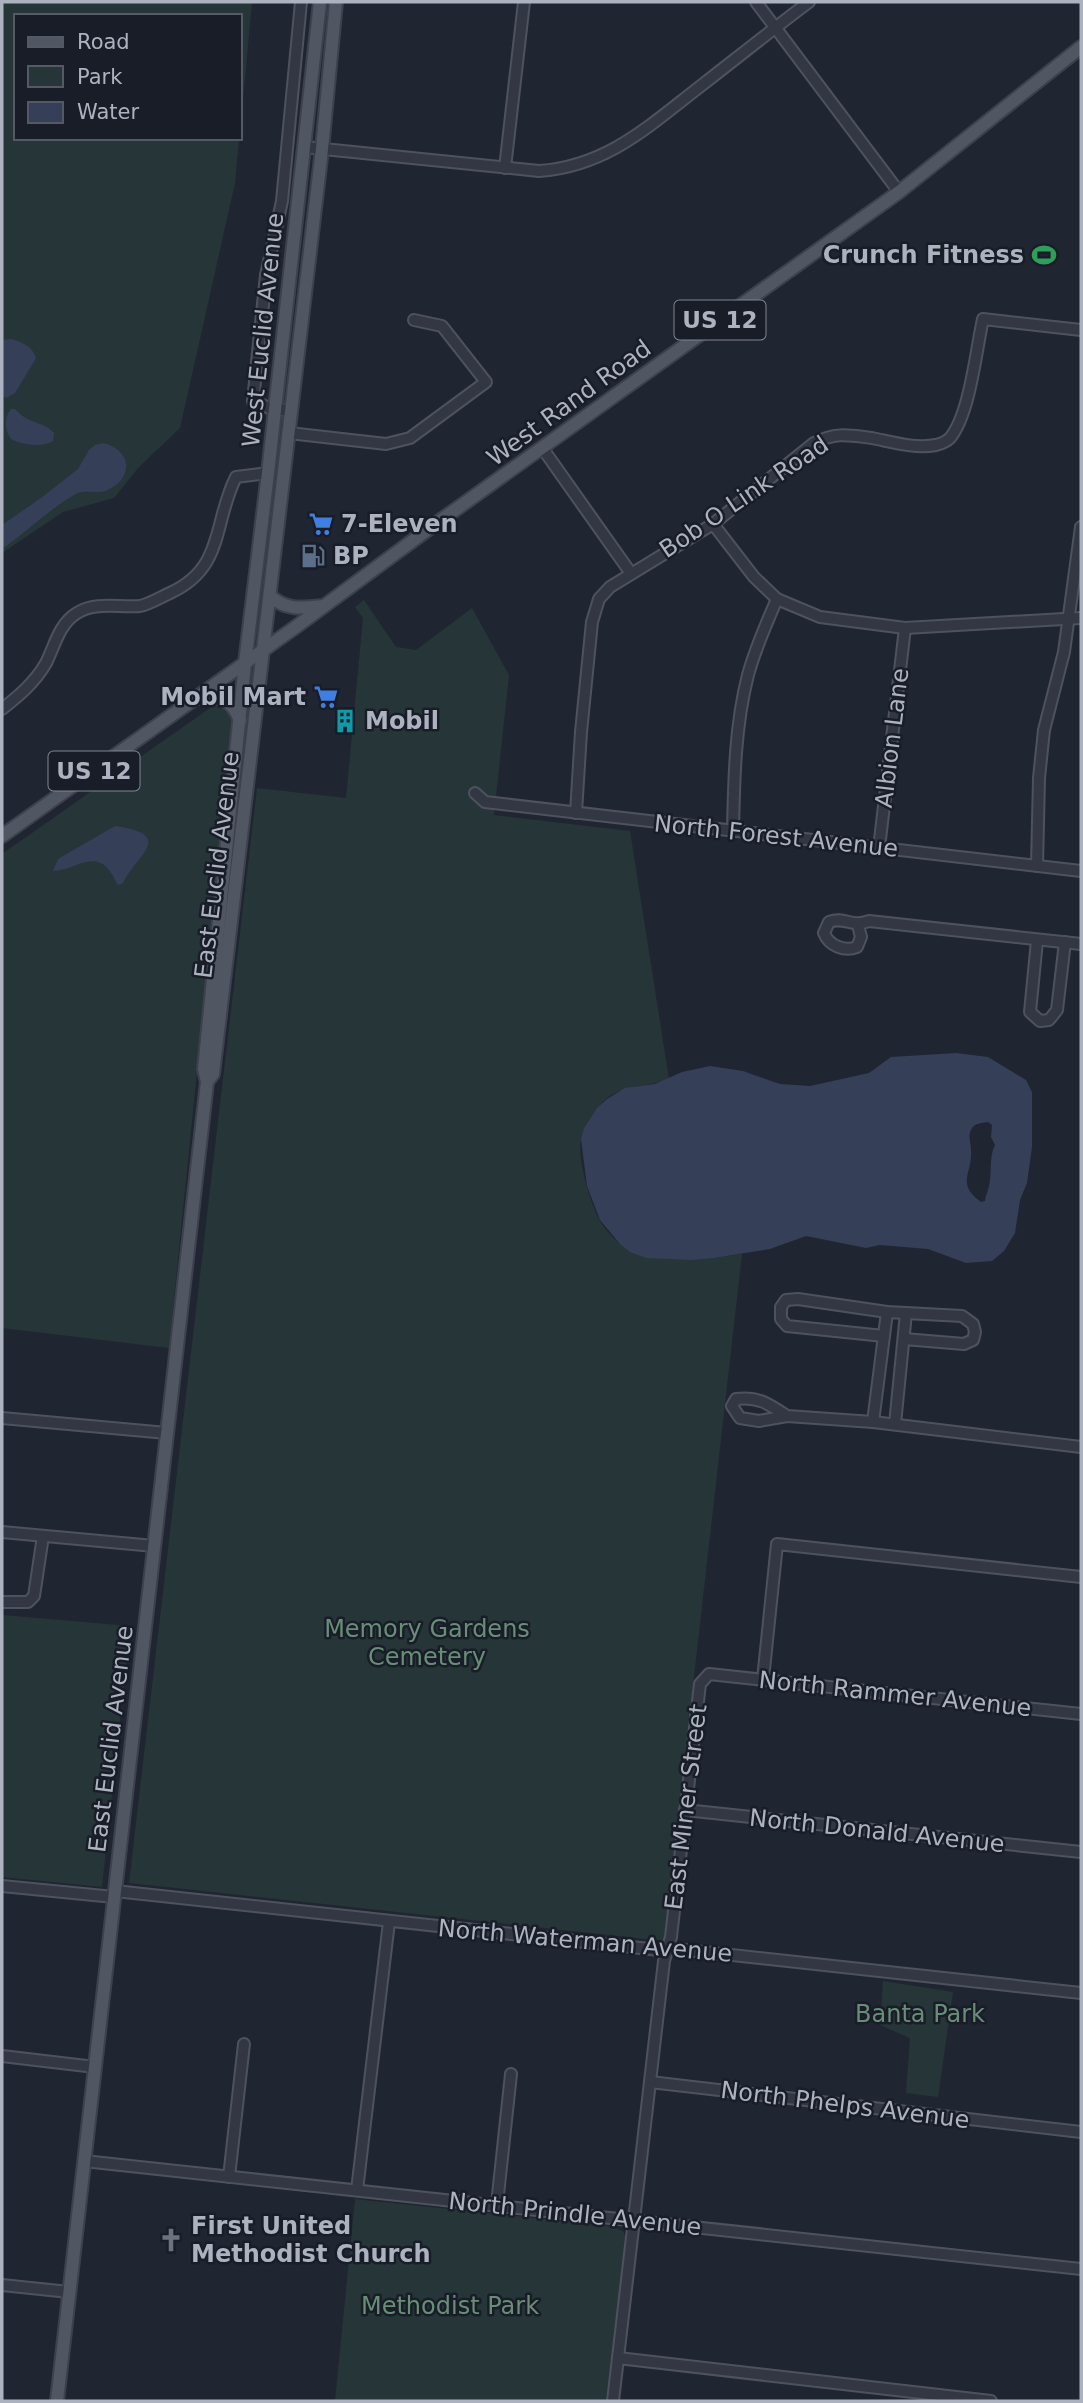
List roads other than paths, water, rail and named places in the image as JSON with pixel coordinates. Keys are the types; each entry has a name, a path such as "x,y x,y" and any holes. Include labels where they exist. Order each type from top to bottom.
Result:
{"main road":[{"name":"West Euclid Avenue","path":"245,663 320,2"},
{"name":"West Euclid Avenue","path":"264,650 322,149 336,2"},
{"name":"West Rand Road","path":"245,663 899,192 1081,47"},
{"path":"270,596 293,609 324,606"},
{"name":"East Euclid Avenue","path":"207,1082 214,1074 264,650"},
{"name":"US 12","path":"2,836 245,663"},
{"name":"East Euclid Avenue","path":"57,2401 207,1082 204,1069 245,663"},
{"path":"196,698 222,699 236,710 240,722"}],"street":[{"path":"291,411 275,409 253,401 266,275 282,201 301,2"},
{"path":"505,167 524,2"},
{"path":"756,2 899,192"},
{"path":"304,147 538,171 557,170 588,162 626,143 809,2"},
{"name":"Bob O Link Road","path":"576,813 580,732 592,622 599,599 610,587 630,572 713,524 814,443 830,435 856,436 920,446 937,445 948,439 960,419 983,319 1081,330"},
{"path":"289,433 386,444 410,438 486,382 442,326 414,320"},
{"path":"543,449 630,572"},
{"path":"2,709 25,691 36,678 62,628 77,613 103,606 143,606 181,588 198,573 214,552 227,495 236,477 268,473"},
{"path":"713,524 754,577 777,599 820,617 905,628 1081,618"},
{"path":"1037,866 1039,778 1044,730 1064,652 1081,527"},
{"path":"733,831 736,762 747,678 758,642 777,599"},
{"name":"Albion Lane","path":"879,848 905,628"},
{"name":"North Forest Avenue","path":"475,793 485,802 1081,871"},
{"path":"858,925 869,921 1081,944"},
{"path":"1037,941 1030,1012 1040,1021 1049,1020 1058,1010 1065,942"},
{"path":"884,1336 787,1326 781,1319 781,1307 786,1300 798,1299 887,1312 962,1316 973,1324 975,1332 973,1340 964,1344 904,1339"},
{"path":"873,1422 887,1312"},
{"path":"895,1424 906,1313"},
{"path":"787,1416 895,1424 1081,1447"},
{"path":"2,1418 167,1433"},
{"path":"2,1532 154,1546"},
{"path":"2,1602 28,1602 34,1596 43,1536"},
{"path":"763,1679 777,1544 1081,1577"},
{"name":"North Rammer Avenue","path":"709,1674 1081,1714"},
{"name":"East Miner Street","path":"614,2401 664,1961 671,1937 700,1684 709,1674"},
{"name":"North Donald Avenue","path":"685,1810 1081,1852"},
{"name":"North Waterman Avenue","path":"2,1886 114,1894 667,1950 691,1950 1081,1993"},
{"path":"357,2190 389,1922"},
{"path":"229,2176 244,2044"},
{"path":"2,2056 95,2067"},
{"path":"497,2204 511,2074"},
{"name":"North Phelps Avenue","path":"650,2082 1081,2132"},
{"name":"North Prindle Avenue","path":"84,2161 1081,2269"},
{"path":"2,2285 69,2292"},
{"path":"618,2358 991,2401"}],"water":[{"path":"11,339 26,345 36,358 15,393 6,398 2,395 2,340"},
{"path":"11,409 50,429 54,433 53,441 32,445 11,439 6,424"},
{"path":"103,443 120,452 124,458 126,466 121,480 105,491 74,495 2,547 2,525 78,469 89,450"},
{"path":"115,826 144,834 148,840 148,847 123,883 118,885 110,871 97,862 90,861 53,871 58,859"},
{"path":"956,1053 988,1057 1026,1080 1032,1092 1032,1147 1027,1183 1020,1200 1015,1233 1004,1251 992,1261 966,1263 928,1249 880,1245 866,1248 806,1236 770,1249 714,1258 646,1258 630,1252 620,1244 600,1220 587,1186 581,1139 584,1128 597,1108 625,1088 655,1084 682,1072 710,1066 743,1071 780,1084 810,1086 869,1073 891,1057","holes":["988,1122 992,1125 991,1137 995,1145 985,1201 981,1202 973,1195 967,1183 971,1158 970,1134 977,1124"]}],"place":[{"name":"Crunch Fitness","path":"1044,255"},
{"name":"7-Eleven","path":"321,524"},
{"name":"BP","path":"313,556"},
{"name":"Mobil Mart","path":"326,697"},
{"name":"Mobil","path":"345,721"},
{"name":"First United Methodist Church","path":"171,2240"}],"park label":[{"name":"Memory Gardens Cemetery","path":"427,1643"},
{"name":"Banta Park","path":"920,2014"},
{"name":"Methodist Park","path":"450,2306"}]}
